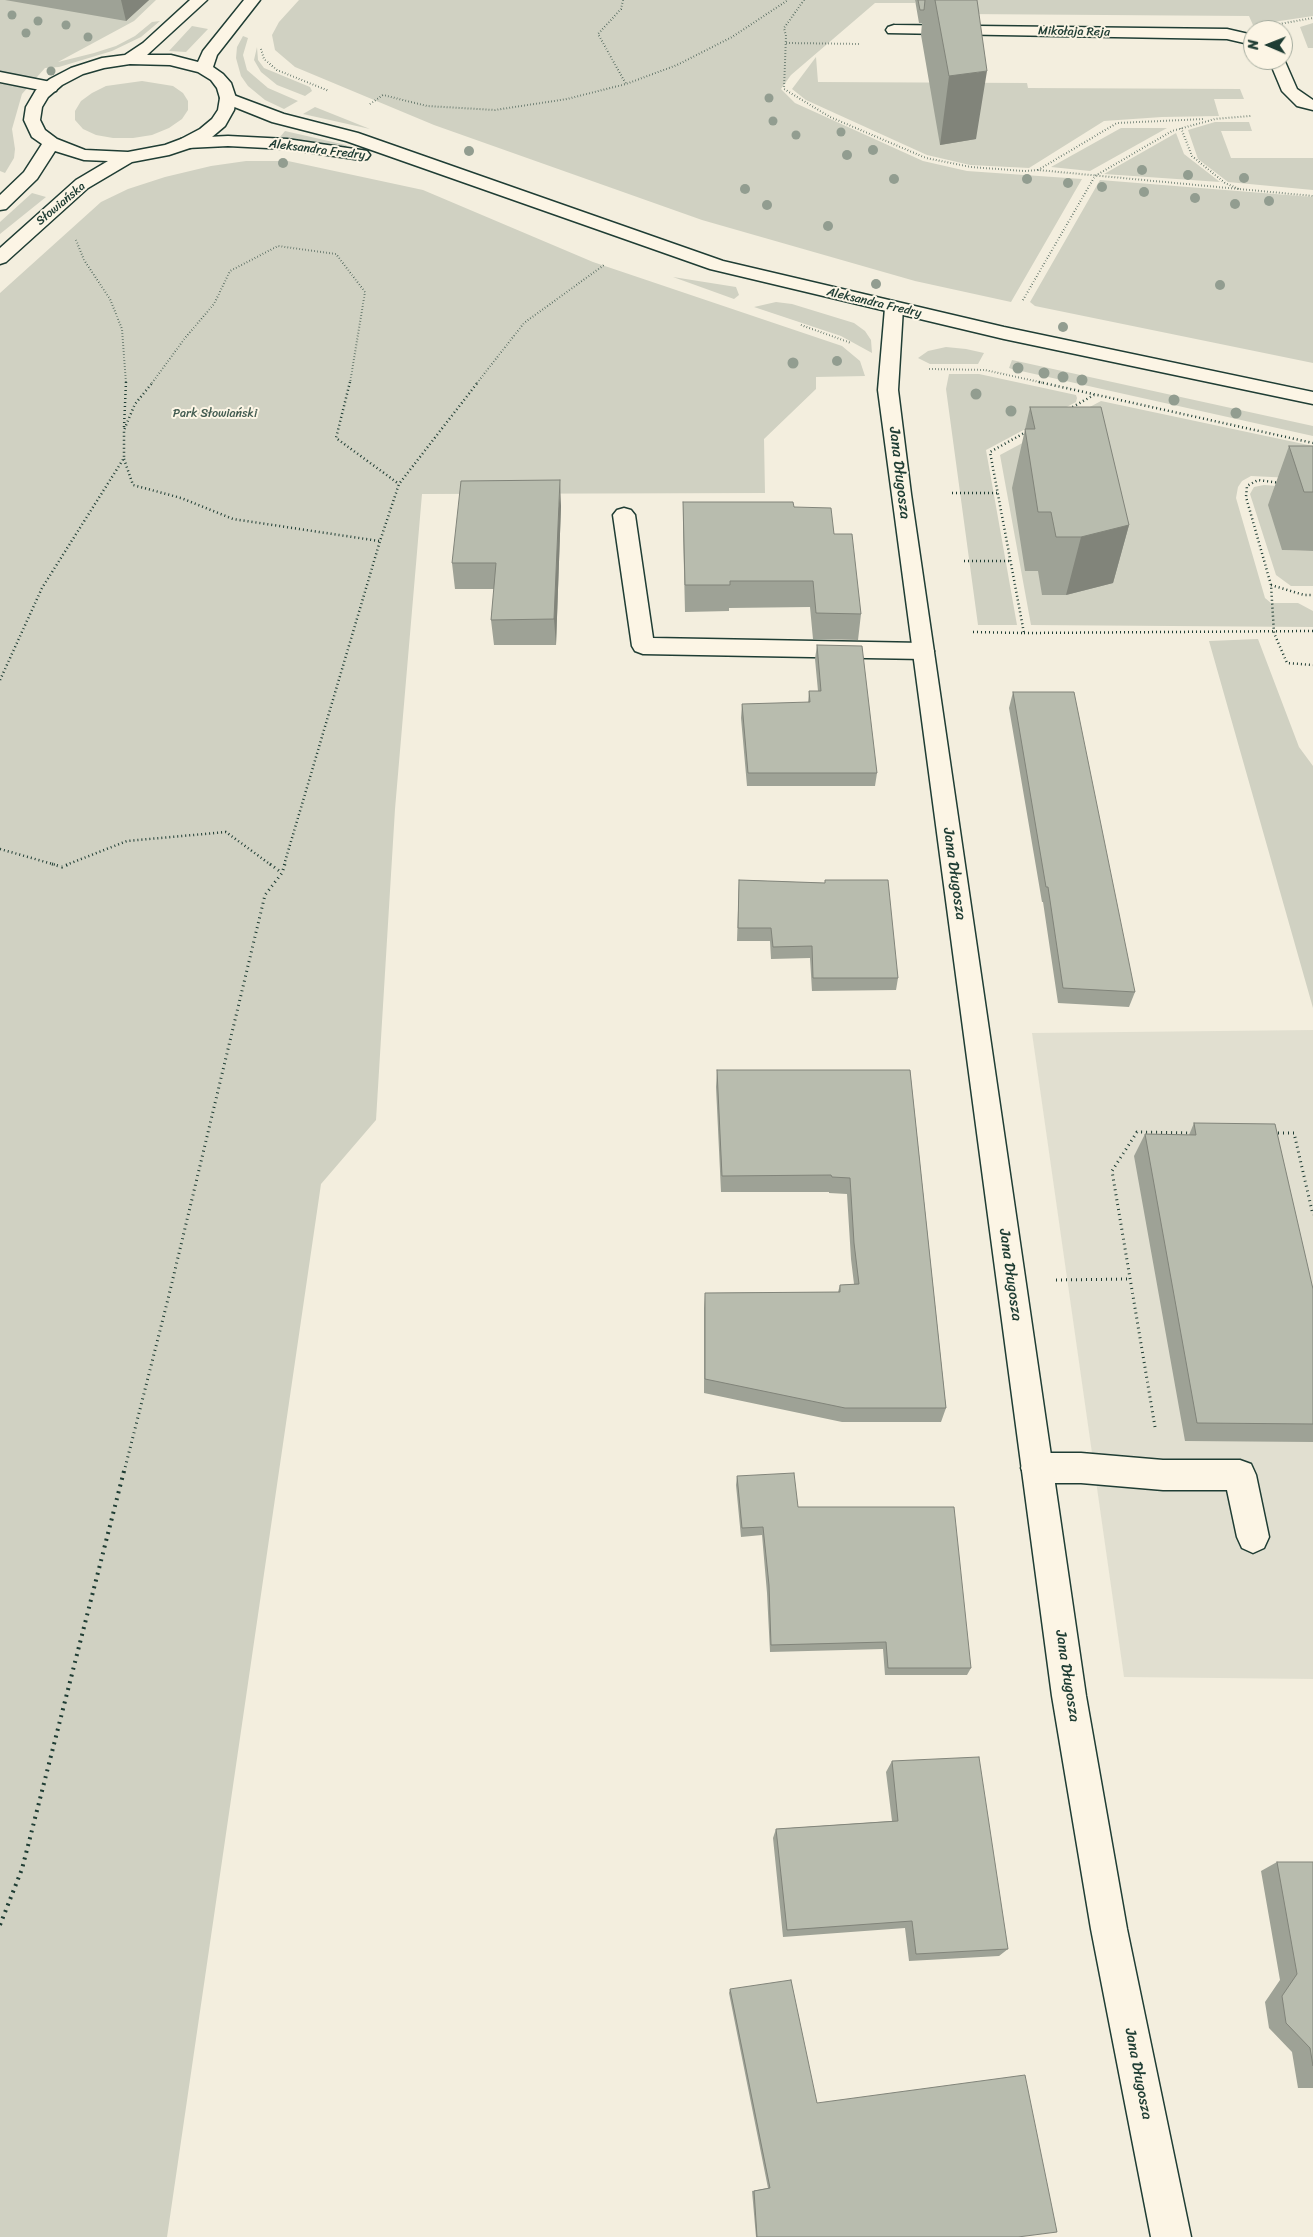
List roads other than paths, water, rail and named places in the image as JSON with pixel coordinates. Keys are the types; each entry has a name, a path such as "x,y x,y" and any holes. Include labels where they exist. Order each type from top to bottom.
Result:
{"street":[{"path":"130,59 155,42 199,0"},
{"path":"204,70 209,54 252,0"},
{"name":"Mikołaja Reja","path":"894,30 1227,34 1243,38"},
{"path":"130,59 171,60 204,70 225,87 228,98 226,110 219,122 206,133 169,150 128,157 84,155 51,143 38,133 32,120 34,107 42,94 77,71 130,59"},
{"path":"1281,70 1290,91 1303,102 1313,105"},
{"path":"0,76 50,87"},
{"name":"Aleksandra Fredry","path":"228,98 278,118 352,137 717,265 1004,333 1313,398"},
{"name":"Aleksandra Fredry","path":"187,143 228,141 287,144 446,171"},
{"path":"0,205 31,175 51,143"},
{"name":"Słowiańska","path":"0,258 82,184 128,157"},
{"name":"Jana Długosza","path":"894,308 888,390 1069,1696 1108,1919 1171,2237"},
{"path":"624,514 643,646 923,651"},
{"path":"1037,1468 1081,1468 1163,1475 1240,1475 1253,1537"}],"park label":[{"name":"Park Słowiański","path":"215,414"}]}
